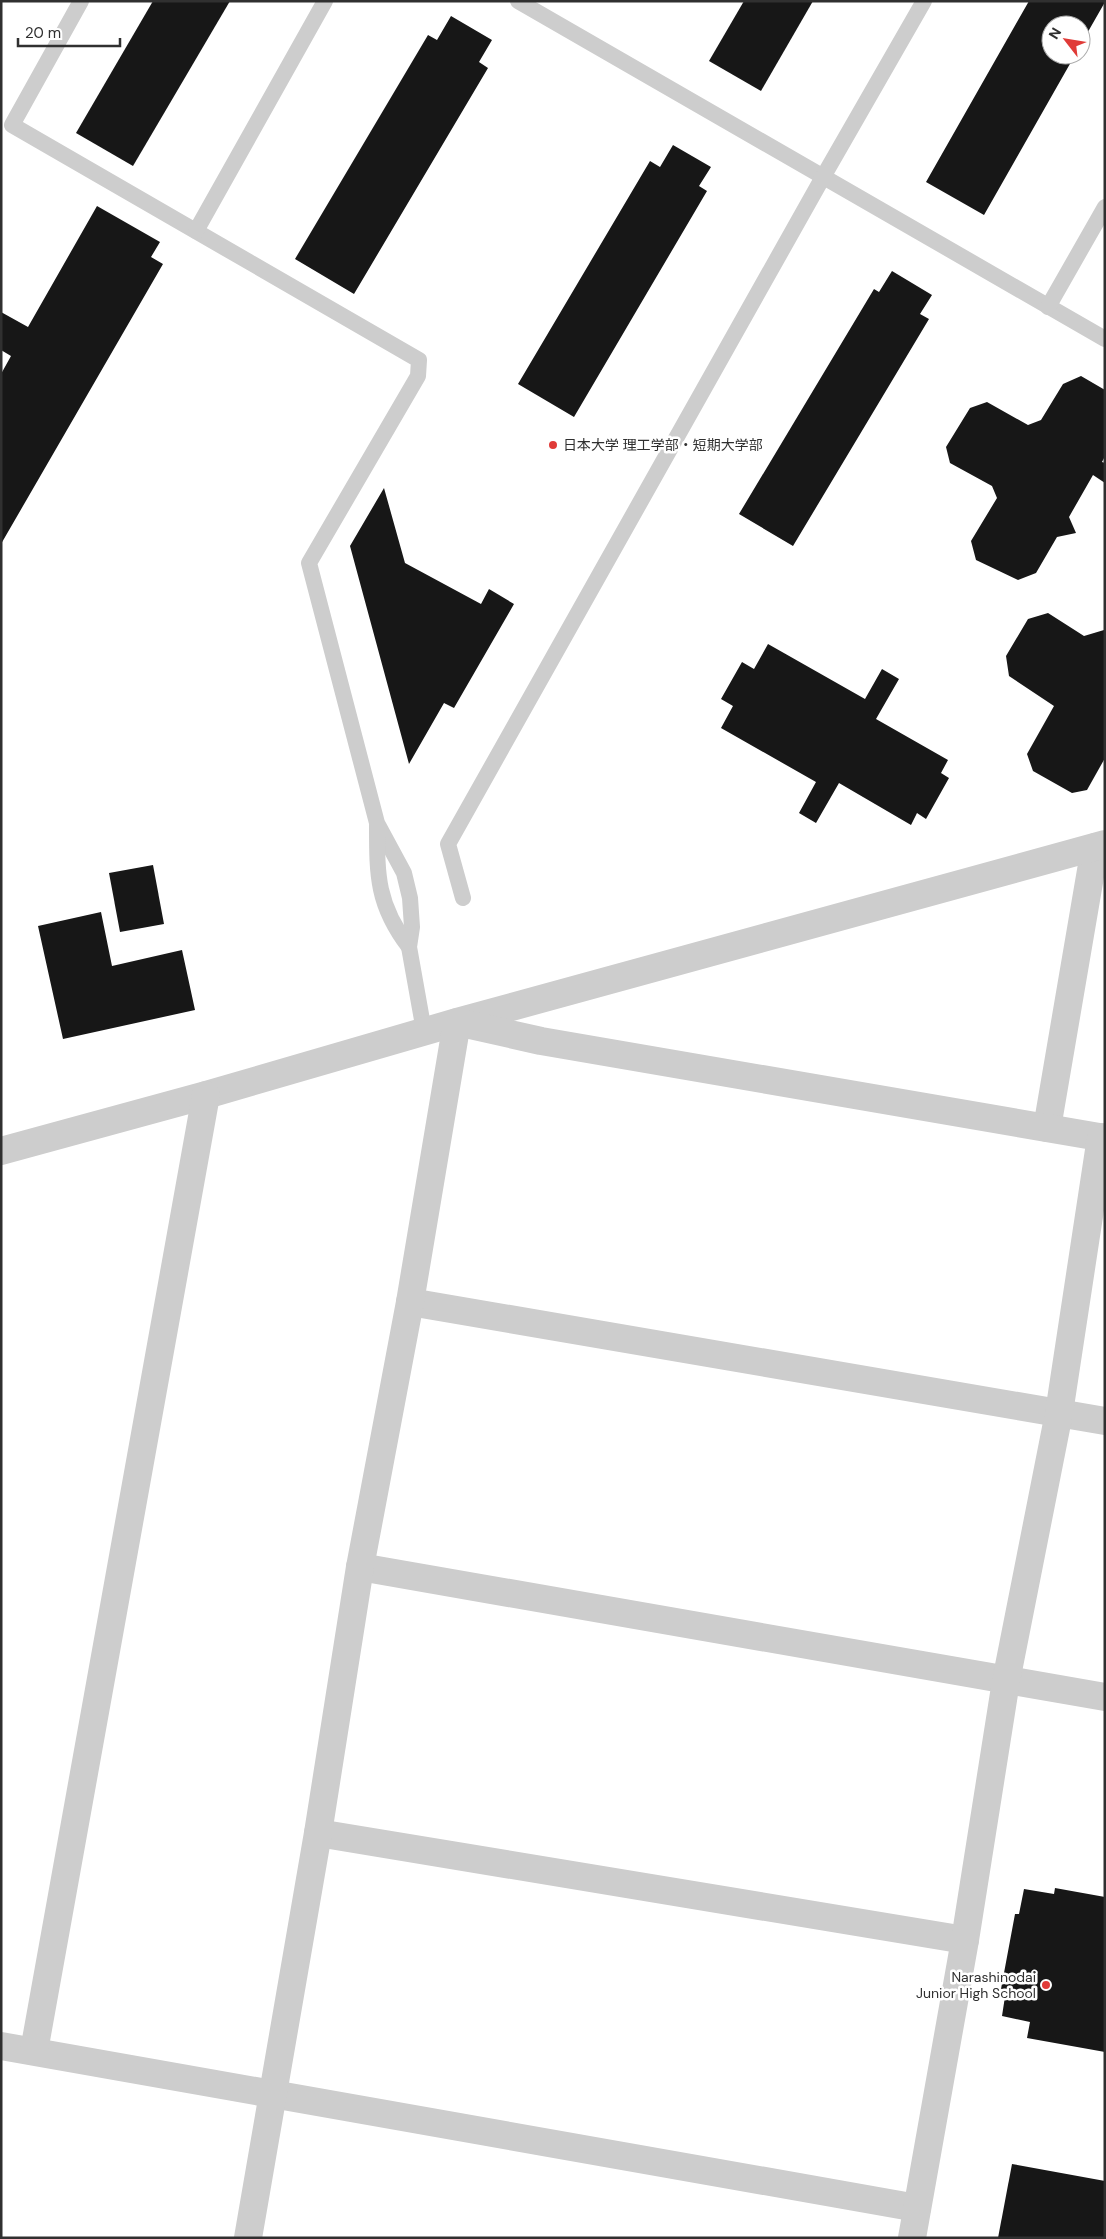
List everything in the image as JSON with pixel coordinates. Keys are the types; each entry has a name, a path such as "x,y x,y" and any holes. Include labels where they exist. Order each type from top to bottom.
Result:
{"street":[{"path":"1,1151 206,1095 424,1031 1100,846 1046,1128"},
{"path":"457,1022 540,1041 1103,1138 1059,1413 1006,1681 965,1940 912,2238"},
{"path":"248,2238 318,1833 360,1567 410,1302 457,1022"},
{"path":"34,2051 206,1095"},
{"path":"410,1302 1105,1421"},
{"path":"360,1567 1105,1697"},
{"path":"318,1833 965,1940"},
{"path":"1,2046 917,2208"}],"lane":[{"path":"81,1 12,125 420,360 418,376 309,563 377,823 404,873 410,898 412,927 409,947 424,1031"},
{"path":"196,231 325,1"},
{"path":"518,1 1105,339"},
{"path":"463,898 448,844 822,176 924,1"},
{"path":"1048,307 1105,207"},
{"path":"377,823 377,874 384,906 398,933 409,947"}],"building":[{"path":"153,1 230,1 133,166 76,133"},
{"path":"744,1 813,1 761,91 709,61"},
{"path":"1029,1 1105,2 1091,26 1091,15 1041,15 1041,65 1069,65 984,215 926,182"},
{"path":"451,16 492,40 479,62 488,68 354,294 295,259 428,35 437,40"},
{"path":"673,145 711,167 699,186 707,191 574,417 518,384 650,161 660,167"},
{"path":"97,206 160,242 151,257 163,264 1,544 1,374 11,356 1,350 1,312 28,327"},
{"path":"892,271 932,295 920,314 929,319 793,546 739,514 874,289 879,292"},
{"path":"1081,376 1105,390 1105,456 1102,462 1105,463 1105,483 1093,475 1069,517 1076,533 1057,537 1036,573 1018,580 976,560 971,541 997,498 992,486 950,463 946,447 970,408 987,402 1028,425 1041,420 1063,384"},
{"path":"384,488 405,563 481,604 489,589 514,604 454,708 444,703 409,764 350,546"},
{"path":"1048,613 1084,636 1104,630 1105,758 1087,790 1072,793 1033,771 1027,754 1054,706 1009,676 1006,656 1028,619"},
{"path":"768,644 865,699 882,669 899,679 876,719 948,760 941,773 949,778 926,819 917,813 911,825 839,783 816,823 799,813 816,782 721,728 733,706 721,699 742,662 754,669"},
{"path":"153,865 164,924 120,932 109,873"},
{"path":"101,912 112,966 182,950 195,1010 63,1039 38,926"},
{"path":"1055,1888 1105,1897 1105,2052 1027,2038 1030,2022 1002,2016 1006,1990 1001,1989 1015,1914 1019,1914 1024,1889 1054,1894"},
{"path":"1012,2164 1105,2181 1105,2238 998,2238"}],"place":[{"name":"日本大学 理工学部・短期大学部","path":"553,445"},
{"name":"Narashinodai Junior High School","path":"1046,1985"}]}
